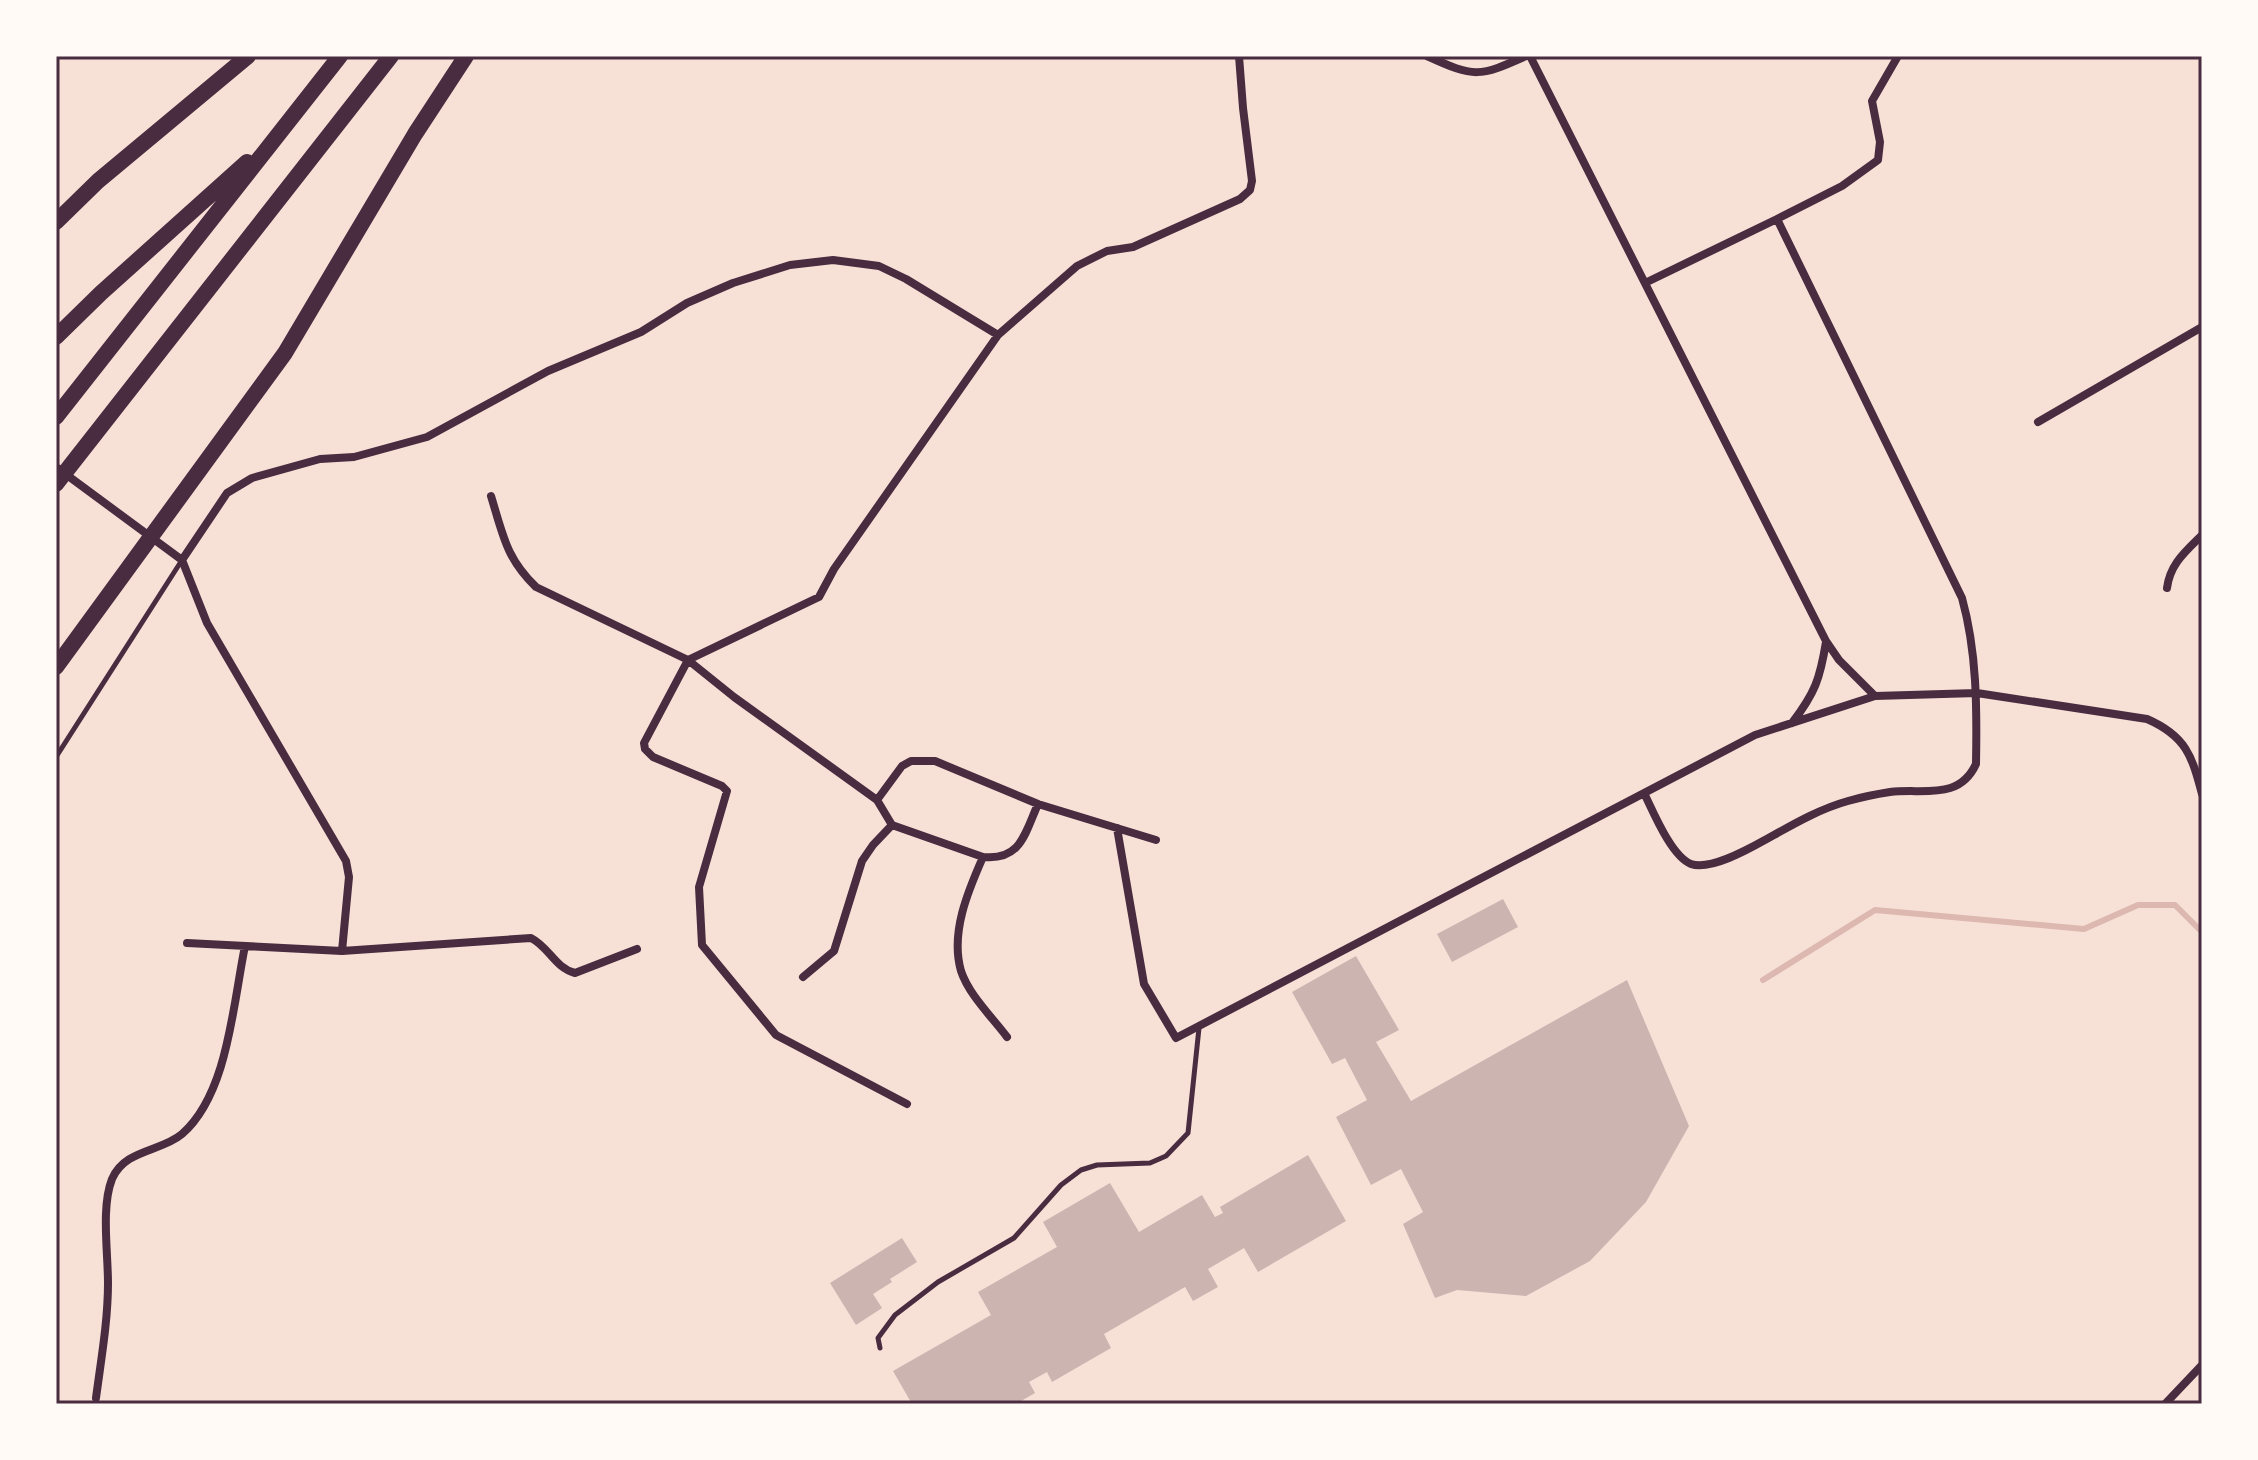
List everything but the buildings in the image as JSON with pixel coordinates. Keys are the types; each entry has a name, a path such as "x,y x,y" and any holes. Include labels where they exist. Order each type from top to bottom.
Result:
{"highway":[{"path":"56,222 98,181 248,56"},
{"path":"56,417 340,56"},
{"path":"56,484 391,56"},
{"path":"56,667 285,353 415,134 466,56"},
{"path":"56,337 281,132"}],"street":[{"path":"907,1104 776,1035 702,945 699,887 727,791 722,786 653,757 645,749 644,743 688,660 819,597 834,569 998,335 1077,266 1107,251 1133,247 1240,199 1250,190 1252,181 1239,56"},
{"path":"1427,56 1454,69 1478,74 1528,56 1826,641 1839,660 1875,696"},
{"path":"1645,283 1842,186 1878,160 1880,142 1872,101 1898,56"},
{"path":"1644,793 1679,854 1691,864 1710,863 1736,854 1801,820 1847,801 1892,792 1940,792 1959,785 1972,774 1976,764 1977,693 1968,620 1962,598 1777,219"},
{"path":"182,560 227,493 252,478 320,459 354,457 427,437 548,371 641,332 687,303 733,283 790,265 833,260 879,266 998,335"},
{"path":"2038,422 2202,327"},
{"path":"56,467 182,560 207,623 346,861 349,877 342,951"},
{"path":"491,496 507,551 520,572 536,587 688,660 758,715 877,800 892,825 983,857 997,859 1015,849 1023,840 1038,804"},
{"path":"2167,588 2175,561 2202,535"},
{"path":"1792,723 1811,698 1826,641"},
{"path":"1117,828 1144,984 1176,1038 1755,735 1875,696 1977,693 2147,719 2162,725 2179,738 2190,754 2202,794"},
{"path":"877,800 902,766 911,761 935,761 1038,804 1156,840"},
{"path":"803,977 834,951 862,861 892,825"},
{"path":"983,857 964,910 957,949 962,973 978,1001 1007,1037"},
{"path":"187,943 342,951 531,938 547,949 560,967 575,973 637,949"},
{"path":"96,1398 108,1284 108,1199 113,1178 124,1164 141,1152 180,1136 206,1106 218,1081 245,946"},
{"path":"2165,1404 2202,1365"}],"lane":[{"path":"56,757 182,560"},
{"path":"880,1348 878,1338 895,1315 960,1268 1014,1238 1073,1175 1097,1165 1150,1163 1178,1146 1188,1133 1199,1028"}],"waterway":[{"path":"1763,980 1875,910 2084,929 2138,905 2175,905 2202,932"}]}
